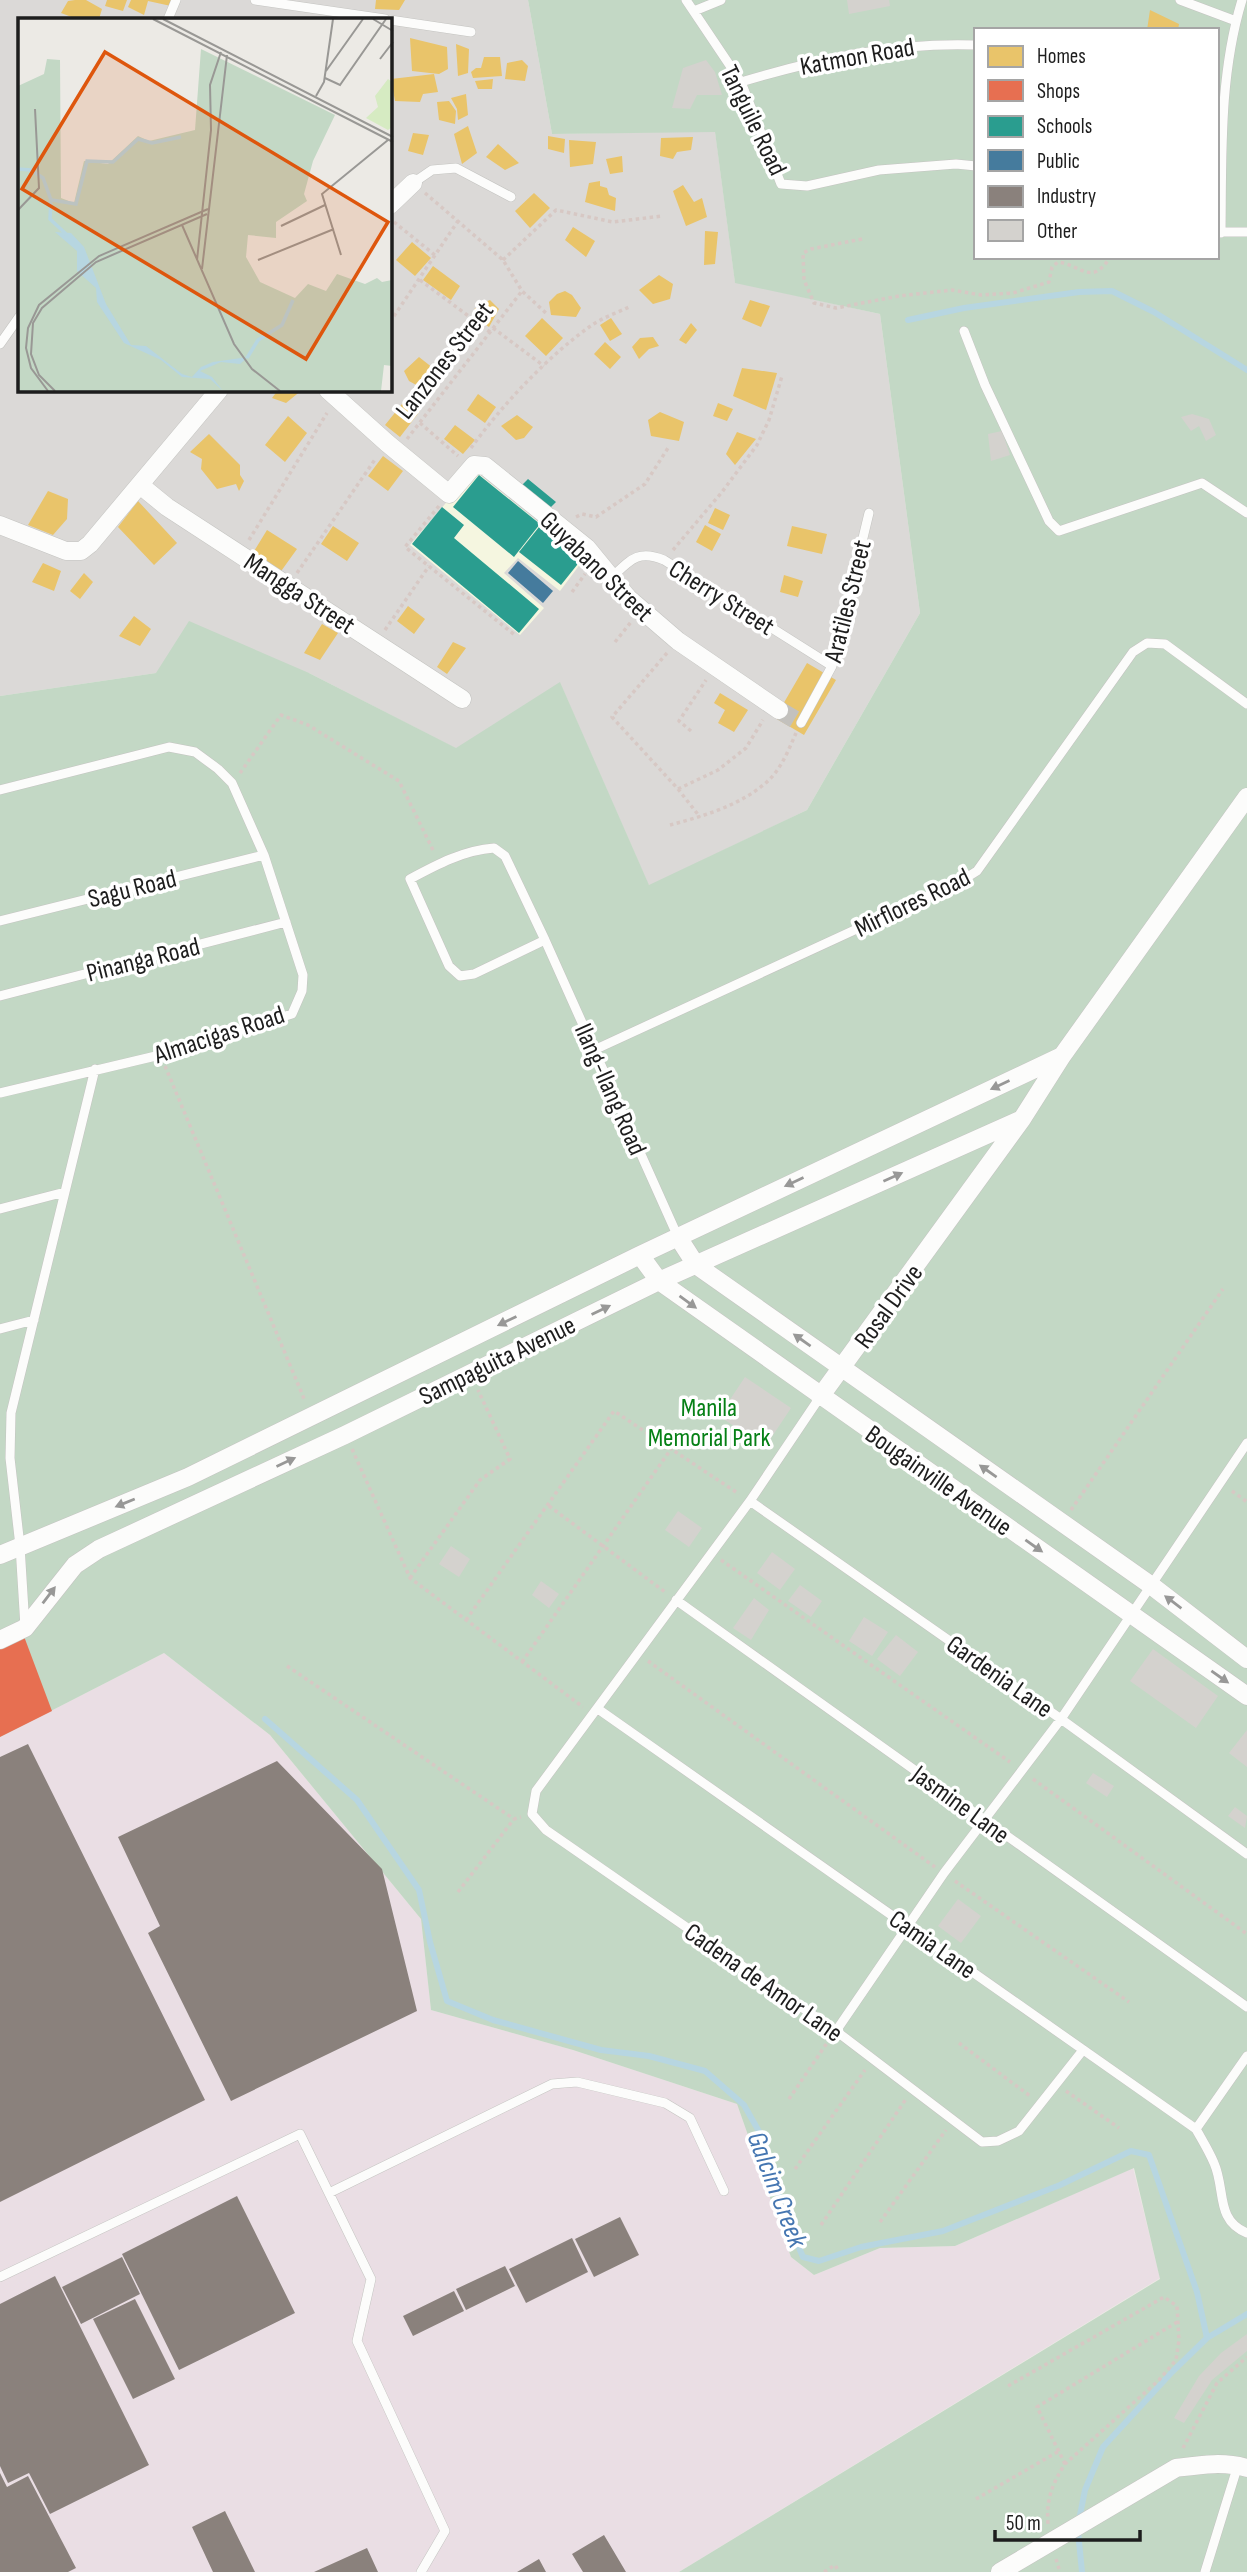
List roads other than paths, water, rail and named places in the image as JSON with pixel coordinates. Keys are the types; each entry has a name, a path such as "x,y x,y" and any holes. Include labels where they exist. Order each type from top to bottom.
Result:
{"street":[{"path":"392,203 413,183"},
{"path":"0,525 66,551 81,551 90,544 217,392"},
{"name":"Guyabano Street","path":"332,394 449,494 470,468 479,464 485,466 587,548 641,610 678,641 776,708"},
{"name":"Mangga Street","path":"140,485 167,507 462,699"},
{"name":"Rosal Drive","path":"820,1397 1022,1119 1062,1056 1247,797"},
{"name":"Sampaguita Avenue","path":"20,1546 234,1456 640,1255 1062,1056"},
{"name":"Sampaguita Avenue","path":"0,1640 25,1628 75,1564 99,1549 345,1435 659,1281 1022,1119"},
{"name":"Bougainville Avenue","path":"678,1237 696,1265 1152,1586 1247,1659"},
{"name":"Bougainville Avenue","path":"640,1255 659,1281 1247,1696"},
{"path":"234,1456 245,1482"},
{"path":"0,1555 20,1546"},
{"path":"1000,2572 1176,2468 1205,2465 1242,2466"}],"lane":[{"path":"168,18 176,0"},
{"path":"255,0 377,18"},
{"name":"Tanguile Road","path":"686,0 741,82 781,184 807,186 879,170 956,164 974,166"},
{"path":"694,11 721,0"},
{"path":"1181,0 1236,21"},
{"path":"1242,0 1220,108 1219,232 1247,232"},
{"path":"392,20 471,32"},
{"name":"Katmon Road","path":"741,82 793,66 865,51 933,43 974,45"},
{"path":"413,183 432,170 456,168 511,197"},
{"path":"0,344 18,318"},
{"path":"964,331 985,385 1049,521 1059,531 1202,483 1247,513"},
{"name":"Aratiles Street","path":"799,727 832,666 869,513"},
{"name":"Cherry Street","path":"611,578 634,558 652,555 832,666"},
{"name":"Mirflores Road","path":"594,1050 961,881 977,871 1133,652 1147,643 1165,645 1247,704"},
{"name":"Almacigas Road","path":"0,790 169,747 195,752 232,783 264,855 303,975 302,991 292,1014 160,1055 0,1093"},
{"name":"Ilang-Ilang Road","path":"545,940 474,974 460,976 449,966 411,879 439,863 482,849 494,848 505,856 545,940 678,1237"},
{"name":"Sagu Road","path":"0,921 264,855"},
{"name":"Pinanga Road","path":"0,996 286,922"},
{"path":"25,1628 20,1546 5,1459 11,1413 95,1069"},
{"path":"0,1209 65,1192"},
{"path":"0,1329 34,1320"},
{"name":"Rosal Drive","path":"532,1814 536,1791 750,1500 820,1397"},
{"path":"836,2031 944,1873 1061,1719 1247,1443"},
{"name":"Gardenia Lane","path":"750,1500 1247,1854"},
{"name":"Jasmine Lane","path":"676,1600 1247,2007"},
{"name":"Camia Lane","path":"598,1709 1196,2129"},
{"name":"Cadena de Amor Lane","path":"532,1814 546,1830 836,2031 982,2142 998,2141 1019,2131 1083,2050"},
{"path":"1247,2056 1196,2129 1214,2162 1221,2185 1223,2211 1236,2228 1247,2233"},
{"path":"329,2193 552,2084 577,2082 664,2103 690,2118 724,2191"},
{"path":"0,2277 300,2134 371,2279 357,2341 445,2530 421,2572"},
{"path":"1205,2572 1242,2466"}],"waterway":[{"path":"908,320 964,308 1079,292 1112,291 1154,312 1247,370"},
{"name":"Galcim Creek","path":"265,1719 357,1800 419,1890 447,2001 493,2020 601,2050 649,2056 705,2071 744,2105 765,2142 783,2211 803,2257 819,2261 861,2247 943,2231 1060,2185 1131,2151 1149,2155 1197,2292 1207,2338"},
{"name":"Galcim Creek","path":"1079,2520 1085,2490 1103,2447 1207,2338 1247,2314"},
{"name":"Galcim Creek","path":"1078,2531 1082,2572"}],"tunnel":[{"path":"779,710 801,723"}],"park label":[{"name":"Manila Memorial Park","path":"709,1422"}]}
